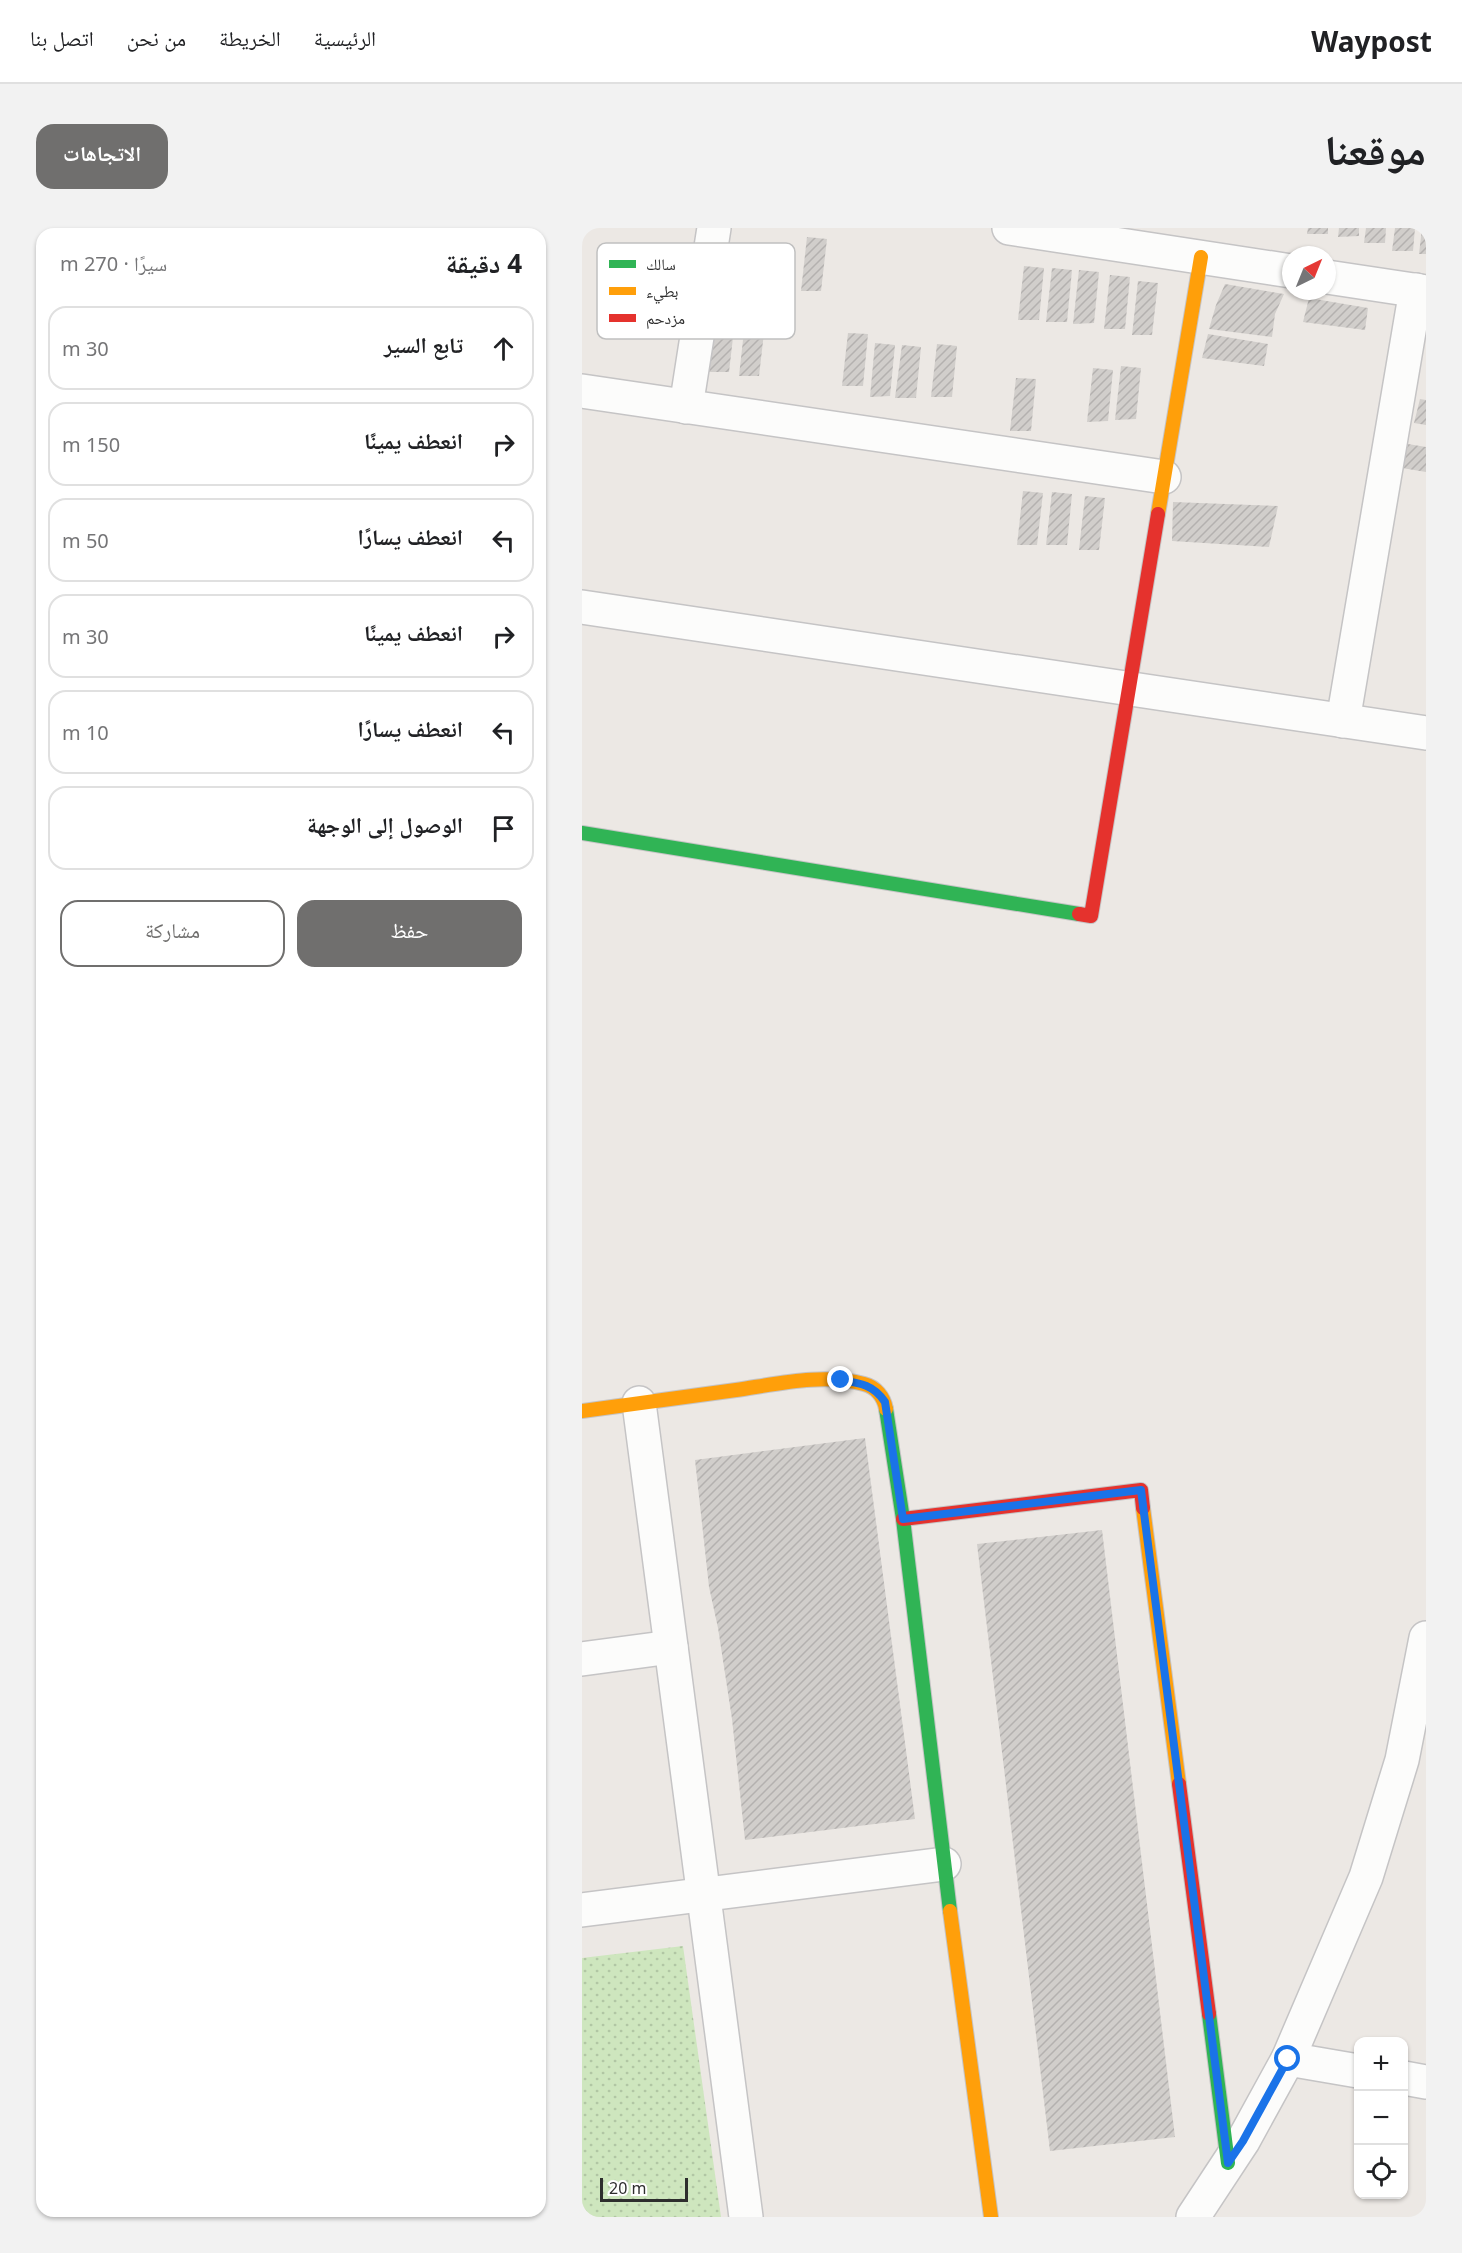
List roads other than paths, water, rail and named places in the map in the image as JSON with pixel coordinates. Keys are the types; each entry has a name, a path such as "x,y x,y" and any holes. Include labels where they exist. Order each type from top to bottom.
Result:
{"street":[{"path":"712,243 714,228"},
{"path":"1009,228 1282,270"},
{"path":"582,833 1091,916 1201,257"},
{"path":"1336,278 1421,291 1343,721"},
{"path":"686,406 697,339"},
{"path":"582,391 1164,477"},
{"path":"582,607 1426,733"},
{"path":"582,1411 792,1382 841,1380 866,1384 878,1391 885,1402 903,1519 944,1864 991,2217"},
{"path":"639,1403 746,2217"},
{"path":"903,1519 1141,1490 1228,2163"},
{"path":"1193,2217 1243,2141 1288,2059 1366,1877 1402,1760 1426,1638"},
{"path":"582,1659 671,1647"},
{"path":"582,1910 944,1864"},
{"path":"1288,2059 1354,2070"},
{"path":"1408,2079 1426,2082"}]}
